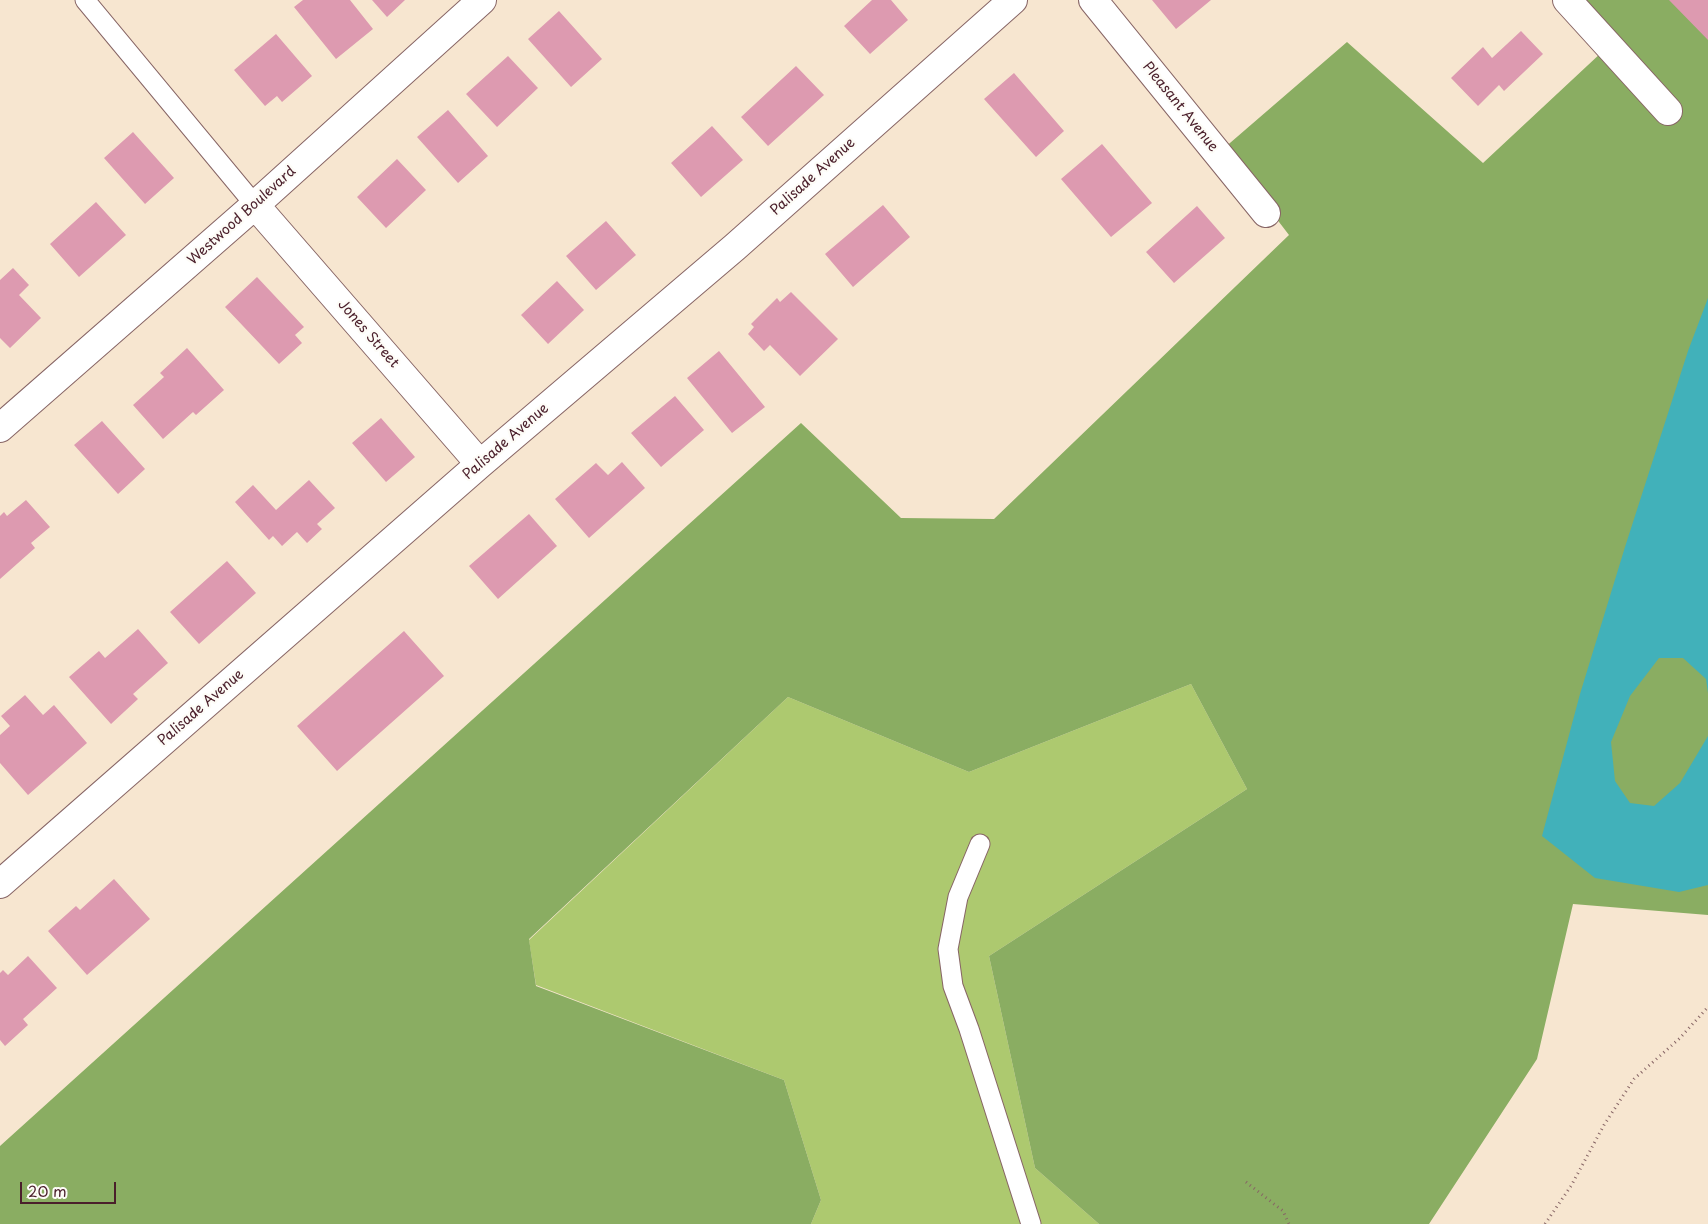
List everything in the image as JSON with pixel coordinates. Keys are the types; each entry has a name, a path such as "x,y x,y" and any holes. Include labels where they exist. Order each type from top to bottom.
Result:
{"street":[{"name":"Westwood Boulevard","path":"2,424 256,205 482,0"},
{"name":"Palisade Avenue","path":"0,884 480,464 735,247 1013,0"},
{"name":"Pleasant Avenue","path":"1093,0 1266,213"},
{"path":"1567,0 1668,111"},
{"name":"Jones Street","path":"256,205 480,464"}],"lane":[{"path":"85,0 256,205"},
{"path":"980,844 958,897 948,949 953,986 969,1029 1031,1224"}],"path":[{"path":"1545,1224 1571,1186 1604,1125 1634,1080 1680,1038 1708,1007"},
{"path":"1246,1182 1283,1211 1289,1224"}],"green space":[{"path":"1581,0 1708,0 1708,915 1573,904 1537,1059 1429,1224 1099,1224 1035,1168 989,956 1247,789 1191,684 969,772 788,697 529,939 536,986 784,1080 821,1200 811,1224 0,1224 0,1146 801,423 901,518 994,519 1289,235 1223,149 1347,42 1483,163 1617,38"},
{"path":"1191,684 1247,789 989,956 1035,1168 1099,1224 811,1224 821,1200 784,1080 536,985 529,940 788,697 969,772"}],"water":[{"path":"1708,298 1708,693 1706,679 1683,658 1659,658 1630,696 1611,742 1615,781 1630,803 1654,806 1680,783 1708,736 1708,885 1679,892 1595,878 1542,836 1580,694 1625,547 1688,351"}],"building":[{"path":"303,0 350,0 373,29 336,59 294,7"},
{"path":"372,0 405,0 387,17"},
{"path":"872,0 891,0 908,20 870,54 844,26"},
{"path":"1152,0 1211,0 1176,29"},
{"path":"1669,0 1708,0 1708,40"},
{"path":"559,11 602,59 571,87 528,39"},
{"path":"1521,31 1543,54 1504,91 1499,85 1478,106 1451,78 1483,47 1492,58"},
{"path":"276,34 312,76 282,102 277,96 265,106 234,70"},
{"path":"508,56 538,88 497,127 466,94"},
{"path":"796,66 824,95 768,146 741,117"},
{"path":"1014,73 1064,131 1036,157 984,99"},
{"path":"448,110 488,156 458,183 417,137"},
{"path":"712,126 743,160 701,197 671,163"},
{"path":"133,132 174,178 145,204 104,158"},
{"path":"1102,144 1152,203 1111,237 1061,179"},
{"path":"397,159 426,190 386,228 357,197"},
{"path":"96,202 126,235 79,277 50,244"},
{"path":"883,205 910,237 853,287 825,254"},
{"path":"1197,206 1225,238 1174,283 1146,252"},
{"path":"606,221 636,255 596,290 566,256"},
{"path":"13,268 29,285 19,295 41,318 10,348 0,338 0,280"},
{"path":"257,277 304,327 295,335 302,343 279,364 225,307"},
{"path":"557,281 584,310 548,344 521,315"},
{"path":"791,292 838,339 800,376 770,345 764,351 748,334 754,327 751,324 777,298 780,302"},
{"path":"187,348 224,390 196,415 193,412 163,439 133,405 164,377 160,373"},
{"path":"719,351 765,407 732,433 687,378"},
{"path":"675,396 704,430 661,467 631,433"},
{"path":"381,418 415,457 386,482 352,443"},
{"path":"102,421 145,469 118,494 74,445"},
{"path":"622,462 645,488 589,538 555,499 596,463 608,475"},
{"path":"309,480 335,508 317,524 322,529 307,543 297,532 282,546 273,536 269,540 235,502 253,485 276,510"},
{"path":"26,500 50,527 31,543 35,548 0,579 0,516 4,512 7,516"},
{"path":"529,514 557,546 498,599 469,566"},
{"path":"227,561 256,593 199,644 170,612"},
{"path":"138,629 168,663 133,694 138,699 111,724 69,677 99,651 105,658"},
{"path":"404,631 444,676 337,771 297,726"},
{"path":"25,695 43,715 54,705 87,743 28,795 0,763 0,735 10,726 1,716"},
{"path":"114,879 150,919 87,975 48,931 76,906 80,910"},
{"path":"28,956 57,988 23,1019 28,1025 5,1046 0,1040 0,973 3,970 8,975"}]}
